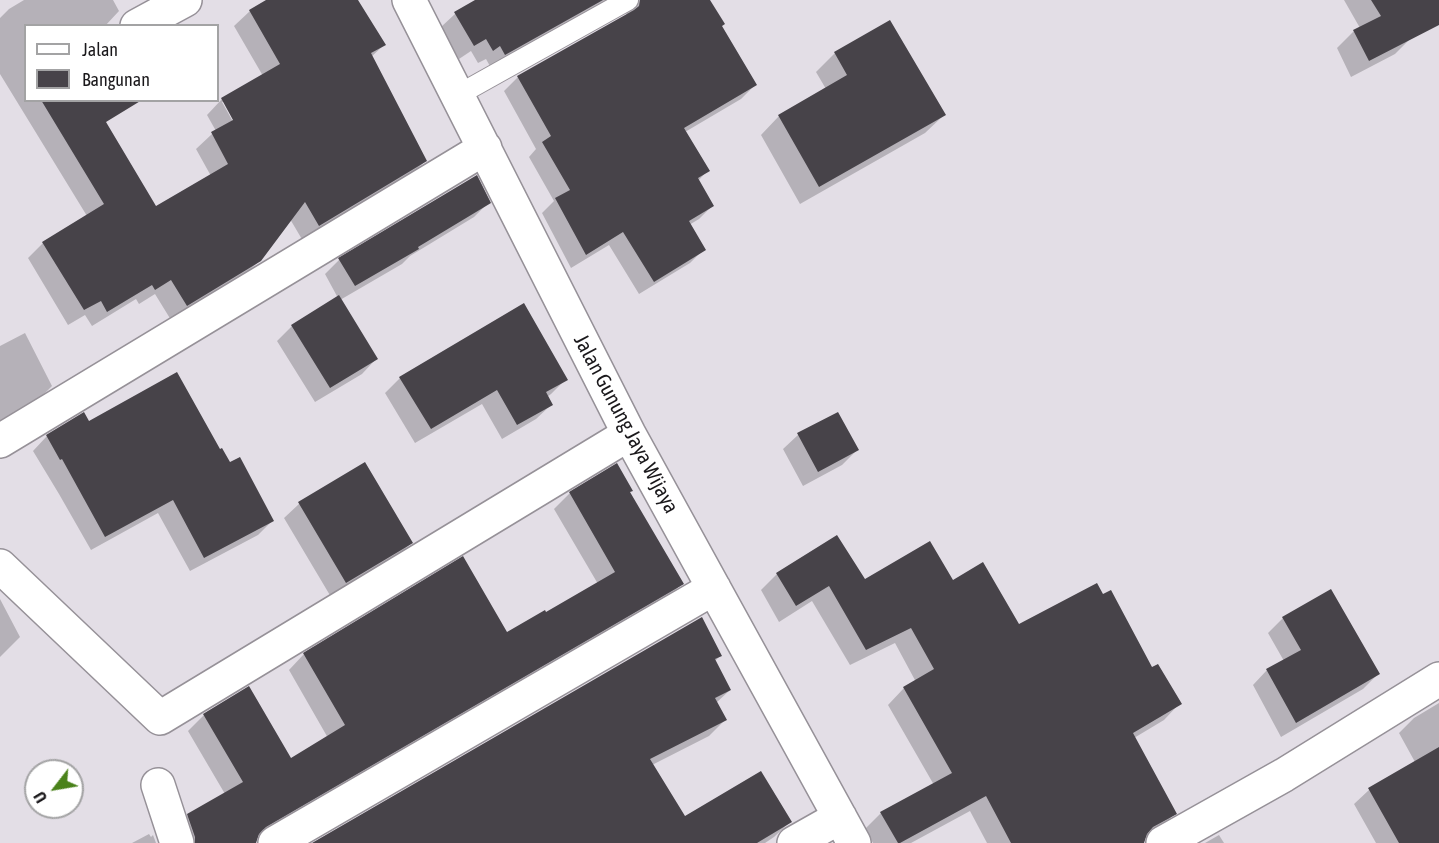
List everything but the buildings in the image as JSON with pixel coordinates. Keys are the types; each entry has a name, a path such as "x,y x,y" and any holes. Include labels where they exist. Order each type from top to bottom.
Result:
{"street":[{"path":"141,24 185,0"},
{"name":"Jalan Gunung Jaya Wijaya","path":"409,0 630,434 847,830"},
{"path":"0,441 485,148"},
{"path":"0,566 160,718 630,434"},
{"path":"275,843 714,588"},
{"path":"1162,843 1284,775 1439,679"},
{"path":"158,785 177,843"},
{"path":"794,843 847,830"}],"lane":[{"path":"458,96 628,0"}]}
